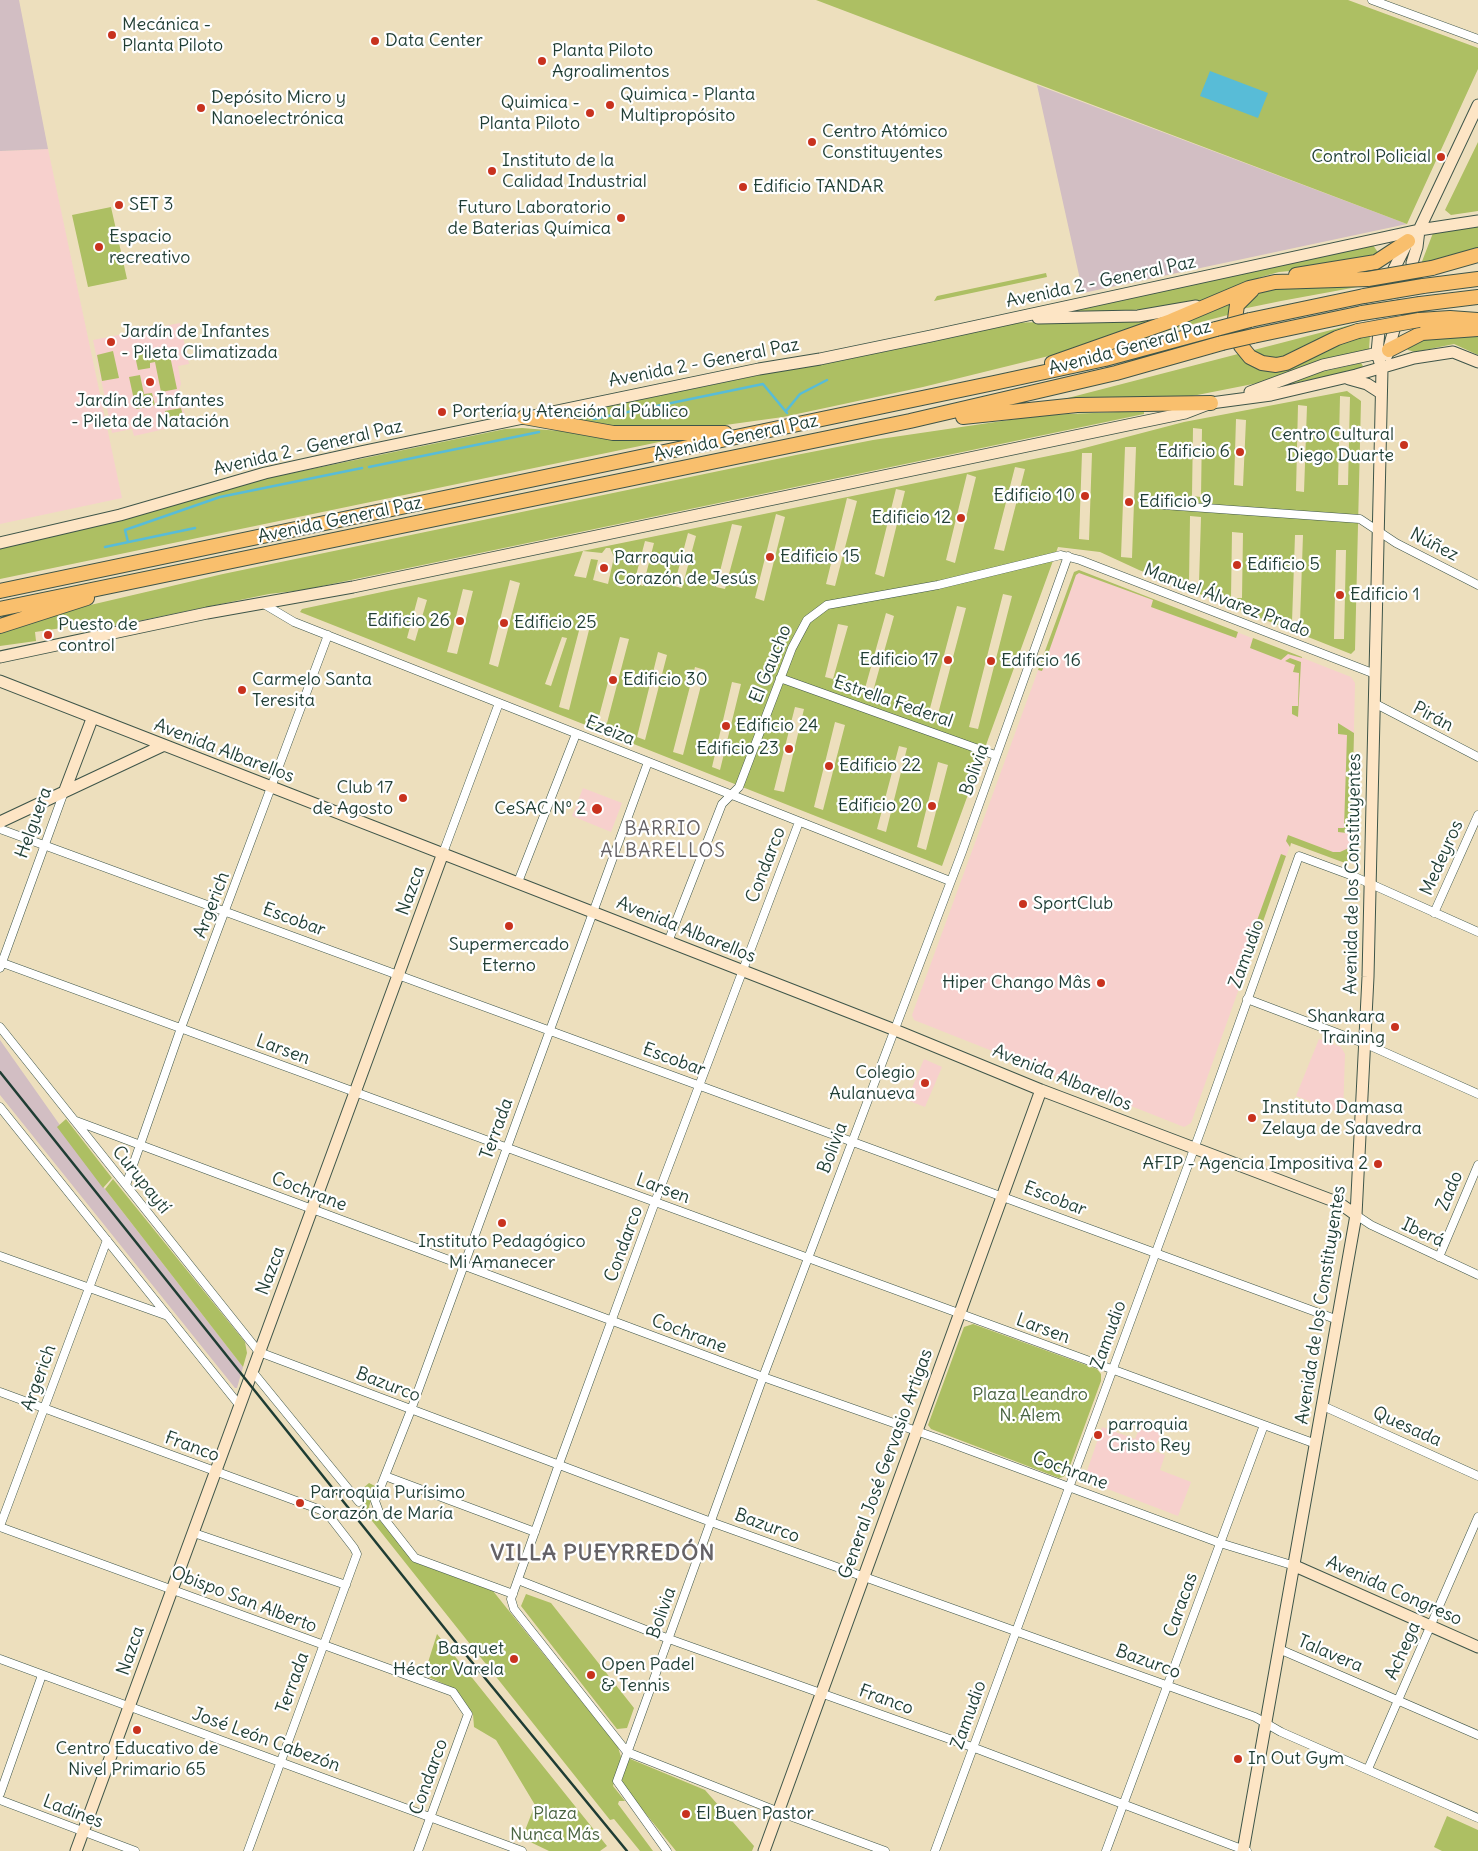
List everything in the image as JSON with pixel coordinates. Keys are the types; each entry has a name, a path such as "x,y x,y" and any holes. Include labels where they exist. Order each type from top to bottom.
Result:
{"highway":[{"path":"994,384 1154,327 1208,304 1259,286 1301,274 1376,262 1408,241"},
{"path":"1275,282 1368,279 1432,268 1478,255"},
{"name":"Avenida General Paz","path":"0,591 994,384 1105,359 1250,320 1364,296 1478,279"},
{"path":"1259,286 1241,300 1235,310 1236,337 1240,346 1258,361 1272,365 1286,363 1337,338 1358,331 1419,320 1450,318 1478,320"},
{"name":"Avenida General Paz","path":"0,609 910,421 1098,377 1253,336 1362,313 1478,297"},
{"path":"1383,352 1422,333 1478,329"},
{"path":"910,421 1077,405 1211,403"},
{"path":"524,418 614,433 758,433"},
{"path":"0,626 63,607 129,582"}],"street":[{"path":"1372,0 1478,39"},
{"path":"1412,263 1417,247 1419,230 1478,105"},
{"name":"Avenida 2 - General Paz","path":"0,543 120,515 266,473 1008,319 1419,230 1478,221"},
{"path":"1394,269 1408,241 1419,230"},
{"path":"1008,319 1138,316 1208,304"},
{"name":"Avenida de los Constituyentes","path":"1383,352 1395,326"},
{"name":"Avenida de los Constituyentes","path":"1245,1850 1356,1215 1366,1044 1383,352 1379,331"},
{"path":"1230,400 1323,364 1383,352"},
{"path":"0,658 23,651 261,603 353,587 1185,413 1211,403 1271,395 1382,369 1414,358 1449,352 1461,354 1478,362"},
{"path":"1342,379 1358,380 1381,393"},
{"name":"Núñez","path":"1163,505 1360,519 1396,543 1478,585"},
{"name":"El Gaucho","path":"668,942 722,804 738,787 780,678 804,624 814,612 827,605 938,585 1056,555 1068,556"},
{"name":"Manuel Álvarez Prado","path":"1068,556 1375,674"},
{"name":"Bolivia","path":"667,1851 617,1781 763,1377 851,1140 895,1030 1068,556"},
{"name":"Ezeiza","path":"261,603 290,620 328,636 950,881"},
{"name":"Argerich","path":"126,1185 181,1028 328,636"},
{"path":"0,652 23,651"},
{"name":"Estrella Federal","path":"780,678 995,755"},
{"name":"Avenida Albarellos","path":"0,681 92,719 518,882 895,1030 1041,1090 1339,1203 1356,1215"},
{"name":"Nazca","path":"76,1851 499,703"},
{"name":"Pirán","path":"1374,703 1478,757"},
{"name":"Helguera","path":"1,964 92,719"},
{"path":"518,882 576,734"},
{"path":"0,822 162,746"},
{"name":"Terrada","path":"513,1594 415,1558 375,1506 648,762"},
{"name":"Medeyros","path":"1434,913 1478,815"},
{"name":"Condarco","path":"513,1594 655,1202 701,1085 799,822"},
{"name":"Escobar","path":"0,829 1338,1320"},
{"name":"Zamudio","path":"935,1851 1070,1487 1299,856 1370,884"},
{"path":"1370,884 1478,932"},
{"name":"Larsen","path":"1,964 181,1028 1112,1371 1316,1444"},
{"path":"1247,999 1366,1044 1478,1094"},
{"name":"Curupaytí","path":"0,1027 259,1352"},
{"name":"General José Gervasio Artigas","path":"764,1851 1041,1090"},
{"path":"0,1107 240,1406"},
{"name":"Cochrane","path":"75,1120 763,1377 917,1431 1220,1543 1295,1566"},
{"name":"Zado","path":"1439,1257 1478,1165"},
{"name":"Iberá","path":"1356,1215 1371,1225 1478,1275"},
{"name":"Argerich","path":"0,1527 107,1240"},
{"path":"0,1256 169,1317"},
{"name":"Bazurco","path":"259,1352 711,1522 1255,1717 1281,1732 1478,1818"},
{"path":"252,1371 359,1502"},
{"name":"Franco","path":"0,1392 325,1512 357,1554"},
{"name":"Quesada","path":"1323,1406 1478,1476"},
{"name":"Caracas","path":"1106,1851 1264,1425"},
{"path":"385,1476 535,1532"},
{"name":"Achega","path":"1368,1769 1478,1517"},
{"name":"Obispo San Alberto","path":"0,1527 322,1646 453,1692 468,1714"},
{"path":"194,1534 346,1585"},
{"name":"Terrada","path":"248,1851 357,1554"},
{"name":"Avenida Congreso","path":"1295,1566 1478,1647"},
{"name":"Franco","path":"518,1580 669,1639 972,1747 1245,1850"},
{"path":"513,1594 511,1604 514,1609 627,1752 779,1812 885,1851"},
{"name":"Talavera","path":"1279,1649 1478,1735"},
{"name":"José León Cabezón","path":"0,1659 522,1851"},
{"path":"0,1794 42,1675"},
{"name":"Condarco","path":"418,1851 468,1714"},
{"name":"Ladines","path":"0,1800 135,1851"}],"shaded area":[{"path":"0,0 19,0 48,149 0,151"},
{"path":"1037,85 1407,224 1083,293"},
{"path":"48,149 122,498 0,524 0,151"},
{"path":"180,323 189,364 178,366 181,384 179,390 187,424 134,436 132,429 112,433 93,340"},
{"path":"1079,570 1351,677 1355,683 1352,818 1347,833 1351,847 1351,859 1345,863 1291,843 1191,1123 1184,1127 914,1020 912,1015 1074,572"},
{"name":"CeSAC Nº 2","path":"583,788 622,803 611,832 572,816"},
{"path":"1319,1039 1341,1047 1345,1054 1343,1114 1296,1096"},
{"path":"0,1040 105,1189 243,1367 237,1388 235,1388 0,1095"},
{"name":"Colegio Aulanueva","path":"924,1059 942,1067 925,1107 907,1100"},
{"path":"1152,1426 1162,1430 1154,1451 1165,1455 1160,1470 1191,1482 1178,1516 1084,1480 1102,1427 1135,1439 1139,1429 1149,1432"}],"green space":[{"path":"816,0 1348,0 1478,48 1478,69 1407,224"},
{"path":"1478,142 1478,211 1451,215 1445,210"},
{"name":"Espacio recreativo","path":"111,207 127,279 88,287 72,215"},
{"path":"1478,226 1478,249 1421,264 1433,233"},
{"path":"1373,245 1381,257 1334,267 1279,272 1261,277 1196,303 1172,307 1078,314 1078,310"},
{"path":"1046,273 1047,277 934,301 937,296"},
{"path":"1368,285 1242,309 1246,301 1264,289"},
{"path":"1234,302 1228,315 1131,340"},
{"path":"1160,318 1069,351 923,387 783,417 711,427 664,427 616,426 556,417 1010,323"},
{"path":"1358,323 1357,326 1291,356 1273,361 1250,351"},
{"path":"1478,332 1478,355 1454,344 1415,352 1408,350 1405,346 1408,341"},
{"path":"1370,335 1369,349 1325,359 1263,382 1182,398 1064,401 1064,399 1238,354 1255,366 1323,351 1358,337"},
{"path":"146,349 147,353 152,352 154,360 170,356 177,389 161,392 155,362 150,363 150,368 138,370 134,351"},
{"path":"113,351 119,378 102,381 97,355"},
{"path":"1361,363 1363,366 1360,369 1285,385 1321,372"},
{"path":"140,375 144,394 152,393 155,405 136,409 129,377"},
{"path":"1347,391 1361,401 1355,650 1351,654 1139,570 1100,552 1058,547 942,866 300,612 302,609 396,589 1073,451 1184,422","holes":["1340,396 1350,397 1348,485 1338,485","1298,405 1307,406 1304,492 1296,491","1236,419 1246,420 1243,486 1234,485","1193,428 1202,429 1201,497 1192,496","1125,447 1136,447 1132,558 1121,557","1082,453 1092,453 1089,540 1079,539","1015,467 1025,469 1004,551 994,549","967,474 976,477 955,563 946,560","896,489 905,491 884,577 875,574","847,498 857,501 835,586 826,584","776,514 785,517 764,601 755,598","1190,516 1201,517 1199,583 1189,583","732,524 742,526 725,589 716,587","1232,532 1243,533 1242,598 1231,598","688,533 696,536 682,588 674,586","1295,535 1303,535 1300,622 1292,622","645,541 654,543 643,586 634,583","606,548 610,548 614,557 608,584 593,580 598,560 591,559 586,578 574,576 583,551 602,553","1336,550 1346,550 1344,639 1334,639","510,580 520,583 498,667 489,664","463,589 473,591 457,654 447,652","1003,594 1012,596 978,729 969,727","418,597 427,600 415,641 407,638","957,606 966,608 938,714 929,712","886,613 894,616 872,695 864,692","581,623 590,626 569,710 559,707","838,624 848,626 833,679 825,677","562,637 567,638 551,686 545,684","620,637 629,639 607,723 598,720","658,652 667,655 645,740 637,737","695,667 705,670 683,755 673,752","732,682 741,684 720,770 712,767","795,707 804,709 784,792 774,790","835,722 845,725 823,810 814,807","899,746 907,748 886,832 877,829","938,762 948,765 926,850 917,847"]},
{"path":"181,408 185,423 168,427 165,411"},
{"path":"1144,411 1144,414 303,590 269,594 85,632 75,626 35,632 36,641 0,646 0,630 69,610 223,574 796,455 873,440 1043,415"},
{"path":"522,428 664,439 664,441 0,579 0,548 268,478 505,429"},
{"path":"1079,570 1238,632 1236,638 1151,607 1153,600 1079,573 1076,575 1042,671 1038,670 1074,572"},
{"path":"1253,638 1302,658 1288,654 1281,660 1250,648"},
{"path":"1290,658 1301,662 1298,717 1292,714 1292,706 1298,706 1299,673 1293,672 1295,665 1285,661"},
{"path":"1338,723 1354,733 1352,818 1347,833 1338,832 1338,828 1344,828 1347,735 1338,734"},
{"path":"1288,835 1333,852 1340,852 1351,847 1351,859 1345,863 1291,843 1290,847 1286,841"},
{"path":"1281,854 1286,856 1252,953 1246,951"},
{"path":"66,1119 112,1178 103,1188 57,1127"},
{"path":"113,1179 245,1342 247,1353 243,1367 105,1189"},
{"name":"Plaza Leandro N. Alem","path":"973,1324 1097,1369 1101,1374 1101,1381 1067,1474 1063,1477 1059,1478 931,1429 928,1425 964,1327"},
{"path":"369,1483 375,1486 369,1507 414,1562 493,1591 618,1747 621,1757 613,1786 625,1801 619,1801 618,1804 653,1851 640,1851 614,1819 610,1820 353,1497"},
{"name":"Open Padel & Tennis","path":"526,1594 551,1603 634,1708 627,1728 617,1729 521,1606"},
{"name":"Plaza Nunca Más","path":"437,1634 607,1846 600,1851 549,1851 522,1838 535,1805 496,1740 474,1727 473,1714 453,1688 424,1675"},
{"name":"El Buen Pastor","path":"628,1758 705,1790 754,1846 752,1851 676,1851 624,1787 622,1780"},
{"path":"1447,1816 1478,1830 1478,1851 1442,1851 1434,1847"}],"water":[{"path":"1210,71 1268,93 1258,118 1200,96"}],"waterway":[{"path":"786,411 800,394 827,380"},
{"path":"594,419 763,384 787,413"},
{"path":"369,467 539,432"},
{"path":"128,542 125,530 220,497 362,468"},
{"path":"105,547 195,528"}],"tunnel":[{"path":"1395,326 1412,265"},
{"path":"1379,331 1394,269"}],"railway":[{"path":"0,1072 462,1650 627,1851"}],"place":[{"name":"Mecánica - Planta Piloto","path":"112,35"},
{"name":"Data Center","path":"375,41"},
{"name":"Planta Piloto Agroalimentos","path":"542,61"},
{"name":"Quimica - Planta Multipropósito","path":"610,105"},
{"name":"Depósito Micro y Nanoelectrónica","path":"201,108"},
{"name":"Quimica - Planta Piloto","path":"590,113"},
{"name":"Centro Atómico Constituyentes","path":"812,142"},
{"name":"Control Policial","path":"1441,157"},
{"name":"Instituto de la Calidad Industrial","path":"492,171"},
{"name":"Edificio TANDAR","path":"743,187"},
{"name":"SET 3","path":"119,205"},
{"name":"Futuro Laboratorio de Baterias Química","path":"621,218"},
{"name":"Espacio recreativo","path":"99,247"},
{"name":"Jardín de Infantes - Pileta Climatizada","path":"111,342"},
{"name":"Jardín de Infantes - Pileta de Natación","path":"150,382"},
{"name":"Portería y Atención al Público","path":"442,412"},
{"name":"Centro Cultural Diego Duarte","path":"1404,445"},
{"name":"Edificio 6","path":"1240,452"},
{"name":"Edificio 10","path":"1085,496"},
{"name":"Edificio 9","path":"1129,502"},
{"name":"Edificio 12","path":"961,518"},
{"name":"Edificio 15","path":"770,557"},
{"name":"Edificio 5","path":"1237,565"},
{"name":"Parroquia Corazón de Jesús","path":"604,568"},
{"name":"Edificio 1","path":"1340,595"},
{"name":"Edificio 26","path":"460,621"},
{"name":"Edificio 25","path":"504,623"},
{"name":"Puesto de control","path":"48,635"},
{"name":"Edificio 17","path":"948,660"},
{"name":"Edificio 16","path":"991,661"},
{"name":"Edificio 30","path":"613,680"},
{"name":"Carmelo Santa Teresita","path":"242,690"},
{"name":"Edificio 24","path":"726,726"},
{"name":"Edificio 23","path":"789,749"},
{"name":"Edificio 22","path":"829,766"},
{"name":"Club 17 de Agosto","path":"403,798"},
{"name":"Edificio 20","path":"932,806"},
{"name":"CeSAC Nº 2","path":"597,809"},
{"name":"SportClub","path":"1023,904"},
{"name":"Supermercado Eterno","path":"509,926"},
{"name":"Hiper Chango Mâs","path":"1101,983"},
{"name":"Shankara Training","path":"1395,1027"},
{"name":"Colegio Aulanueva","path":"925,1083"},
{"name":"Instituto Damasa Zelaya de Saavedra","path":"1252,1118"},
{"name":"AFIP - Agencia Impositiva 2","path":"1378,1164"},
{"name":"Instituto Pedagógico Mi Amanecer","path":"502,1223"},
{"name":"parroquia Cristo Rey","path":"1098,1435"},
{"name":"Parroquia Purísimo Corazón de María","path":"300,1503"},
{"name":"Basquet Héctor Varela","path":"514,1659"},
{"name":"Open Padel & Tennis","path":"591,1675"},
{"name":"Centro Educativo de Nivel Primario 65","path":"137,1730"},
{"name":"In Out Gym","path":"1238,1759"},
{"name":"El Buen Pastor","path":"686,1814"}],"district":[{"name":"BARRIO ALBARELLOS","path":"663,841"},
{"name":"VILLA PUEYRREDÓN","path":"603,1554"}]}
